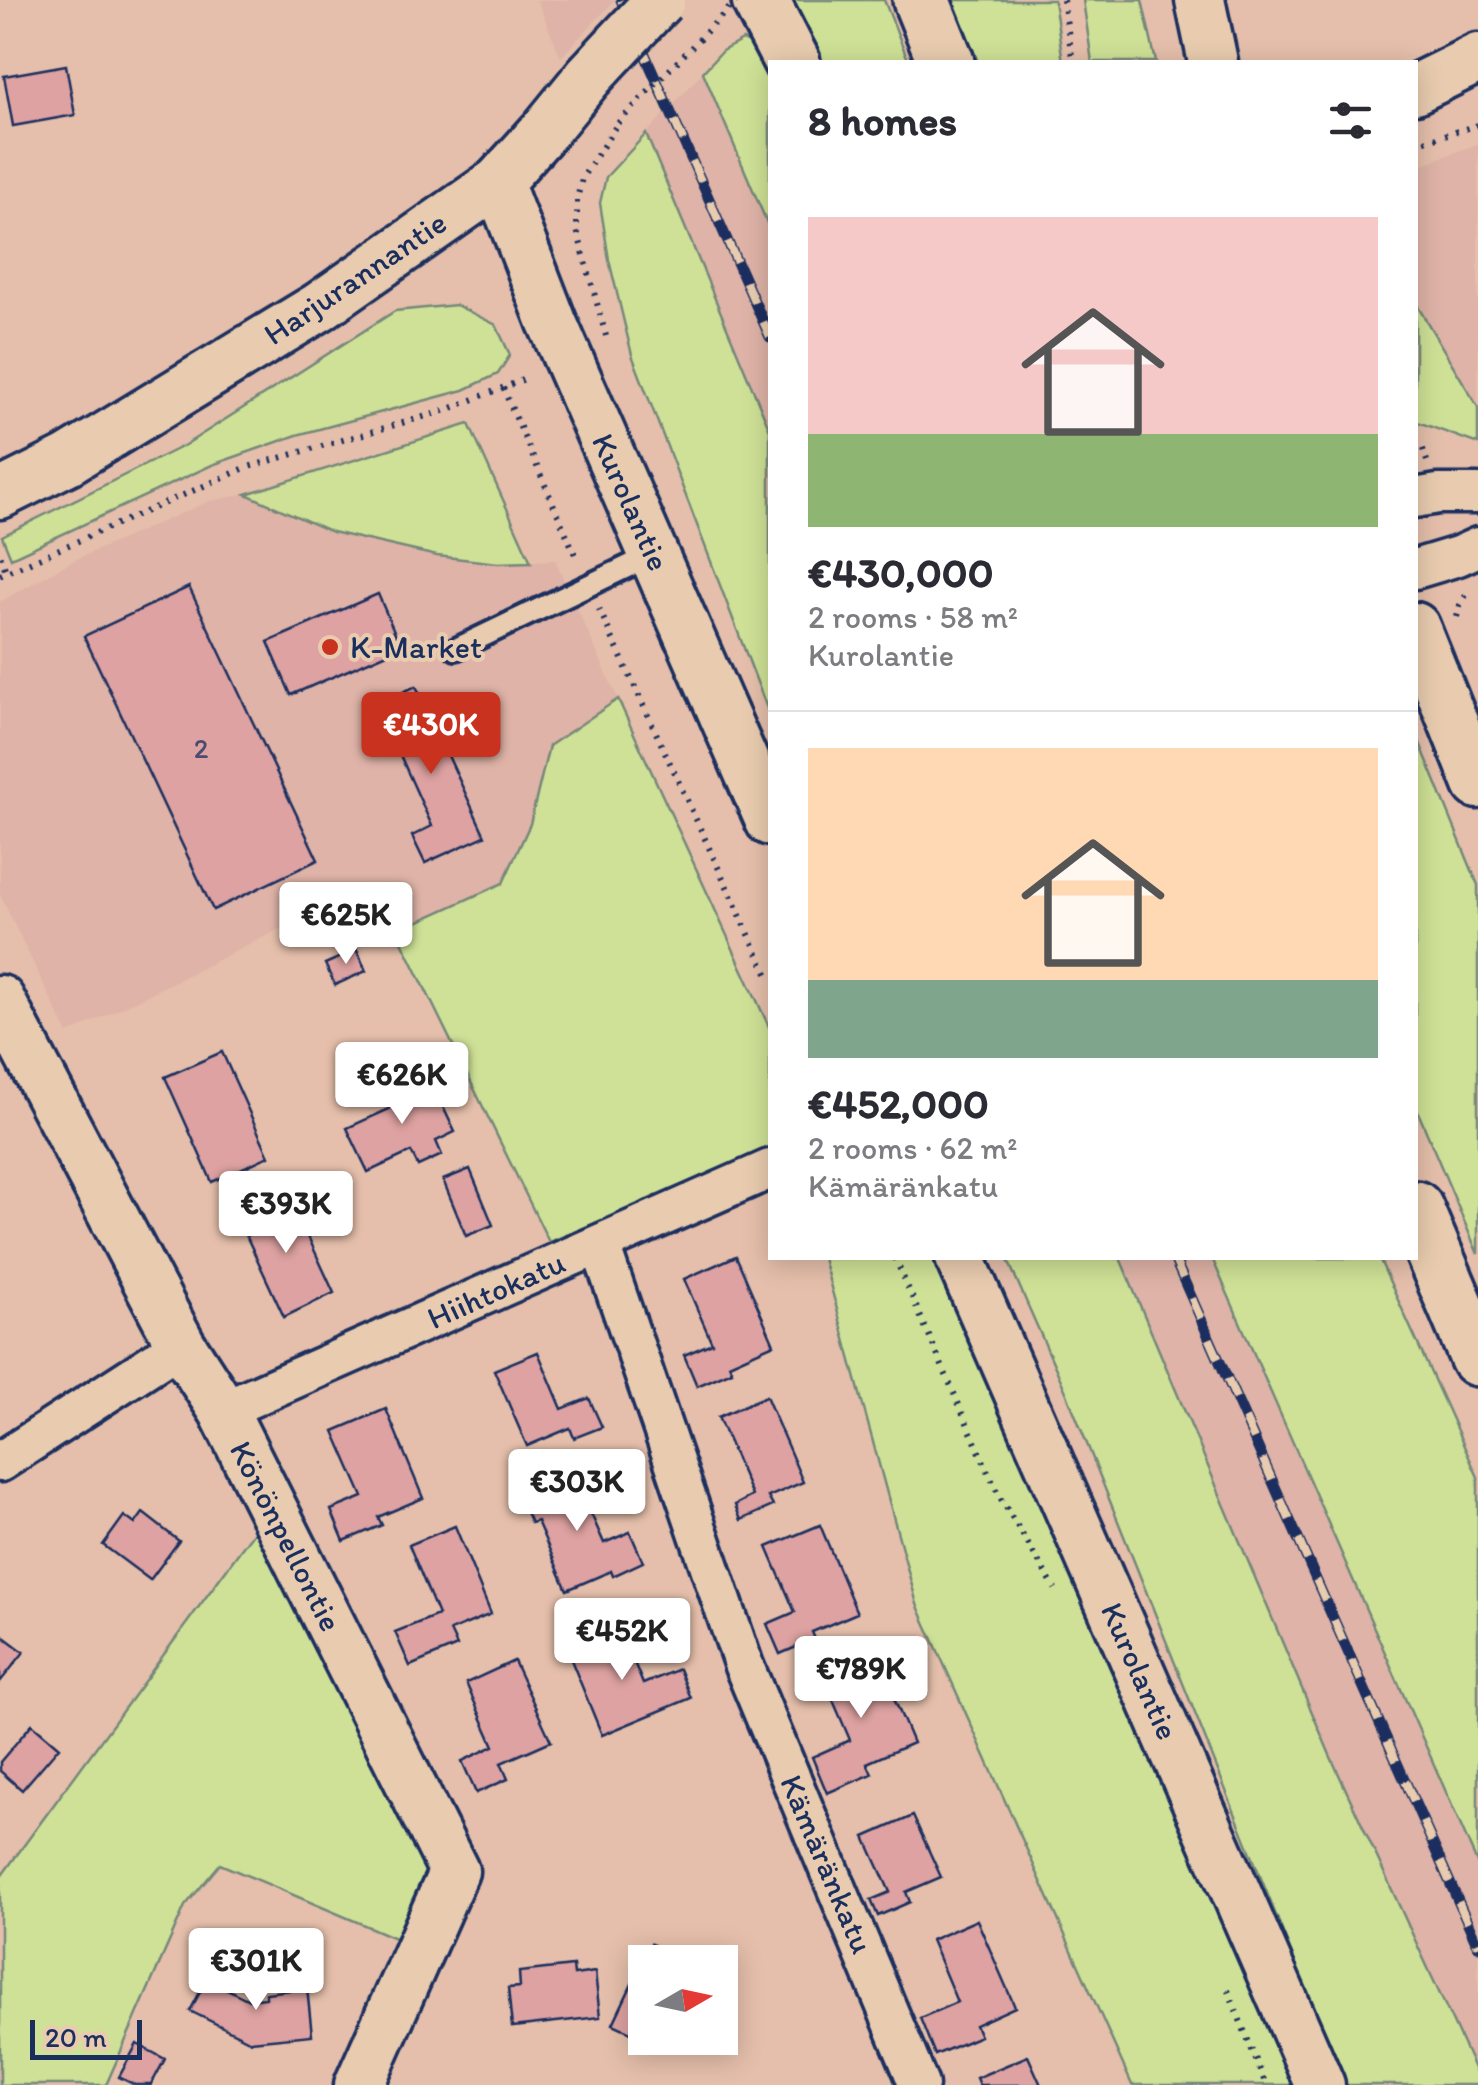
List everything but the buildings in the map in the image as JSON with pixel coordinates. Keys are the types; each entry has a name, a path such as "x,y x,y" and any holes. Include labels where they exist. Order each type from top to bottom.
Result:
{"highway":[{"path":"760,0 791,60"},
{"path":"921,0 945,60"},
{"path":"1418,1215 1478,1358"},
{"path":"1414,1260 1478,1385"}],"street":[{"name":"Harjurannantie","path":"0,494 68,460 319,307 498,182 660,0"},
{"path":"1200,0 1213,60"},
{"path":"1418,88 1478,58"},
{"name":"Kurolantie","path":"498,182 569,360 768,816"},
{"path":"1418,497 1478,494"},
{"path":"1418,568 1478,547"},
{"path":"1418,634 1478,784"},
{"name":"Könönpellontie","path":"0,1000 181,1344 222,1410 454,1870 359,2085"},
{"name":"Hiihtokatu","path":"222,1410 768,1170"},
{"name":"Kämäränkatu","path":"600,1245 744,1666 919,2085"},
{"name":"Kurolantie","path":"961,1260 1320,2085"},
{"path":"0,1462 181,1344"}],"lane":[{"path":"456,649 654,554"}],"path":[{"path":"0,556 4,574 245,468 444,411 569,360 608,335 577,230 582,178 618,124 736,0"},
{"path":"1063,0 1072,60"},
{"path":"1418,143 1478,125"},
{"path":"502,388 768,976"},
{"path":"896,1260 998,1494 1056,1592"},
{"path":"1228,1988 1266,2085"}],"shaded area":[{"path":"537,0 615,0 561,57"},
{"path":"703,72 768,225 768,425 646,134"},
{"path":"1478,144 1478,407 1418,307 1418,166"},
{"path":"246,494 332,532 437,556 498,563 555,560 618,699 549,746 530,824 503,883 397,931 373,883 68,1034 0,895 0,602 72,561 210,501"},
{"path":"1121,1260 1213,1260 1478,1865 1478,2077 1330,1755"}],"green space":[{"path":"788,0 884,0 908,60 815,60"},
{"path":"952,0 1054,0 1063,60 977,60"},
{"path":"1083,0 1142,0 1156,60 1092,60"},
{"path":"743,40 760,48 769,60 768,225 703,72 722,51"},
{"path":"646,134 768,425 768,711 632,355 600,203 606,177"},
{"path":"456,305 496,325 510,355 498,374 464,390 297,435 212,465 11,558 2,536 185,445 395,311"},
{"path":"1418,307 1478,407 1478,444 1418,422"},
{"path":"469,424 531,562 498,563 437,556 332,532 246,494"},
{"path":"618,699 768,1025 768,1154 549,1242 397,931 503,883 530,824 549,746"},
{"path":"1418,738 1478,885 1478,1254 1418,1112"},
{"path":"824,1260 933,1260 1310,2085 1132,2085 917,1604"},
{"path":"1008,1260 1121,1260 1330,1755 1478,2077 1478,2085 1344,2085 1067,1394"},
{"path":"1213,1260 1380,1260 1478,1477 1478,1865"},
{"path":"261,1522 430,1869 402,1941 220,1864 185,1906 106,2085 0,2085 0,1878"}],"railway":[{"path":"621,0 768,332"},
{"path":"1175,1260 1478,1946"}],"place":[{"name":"K-Market","path":"330,647"}]}
